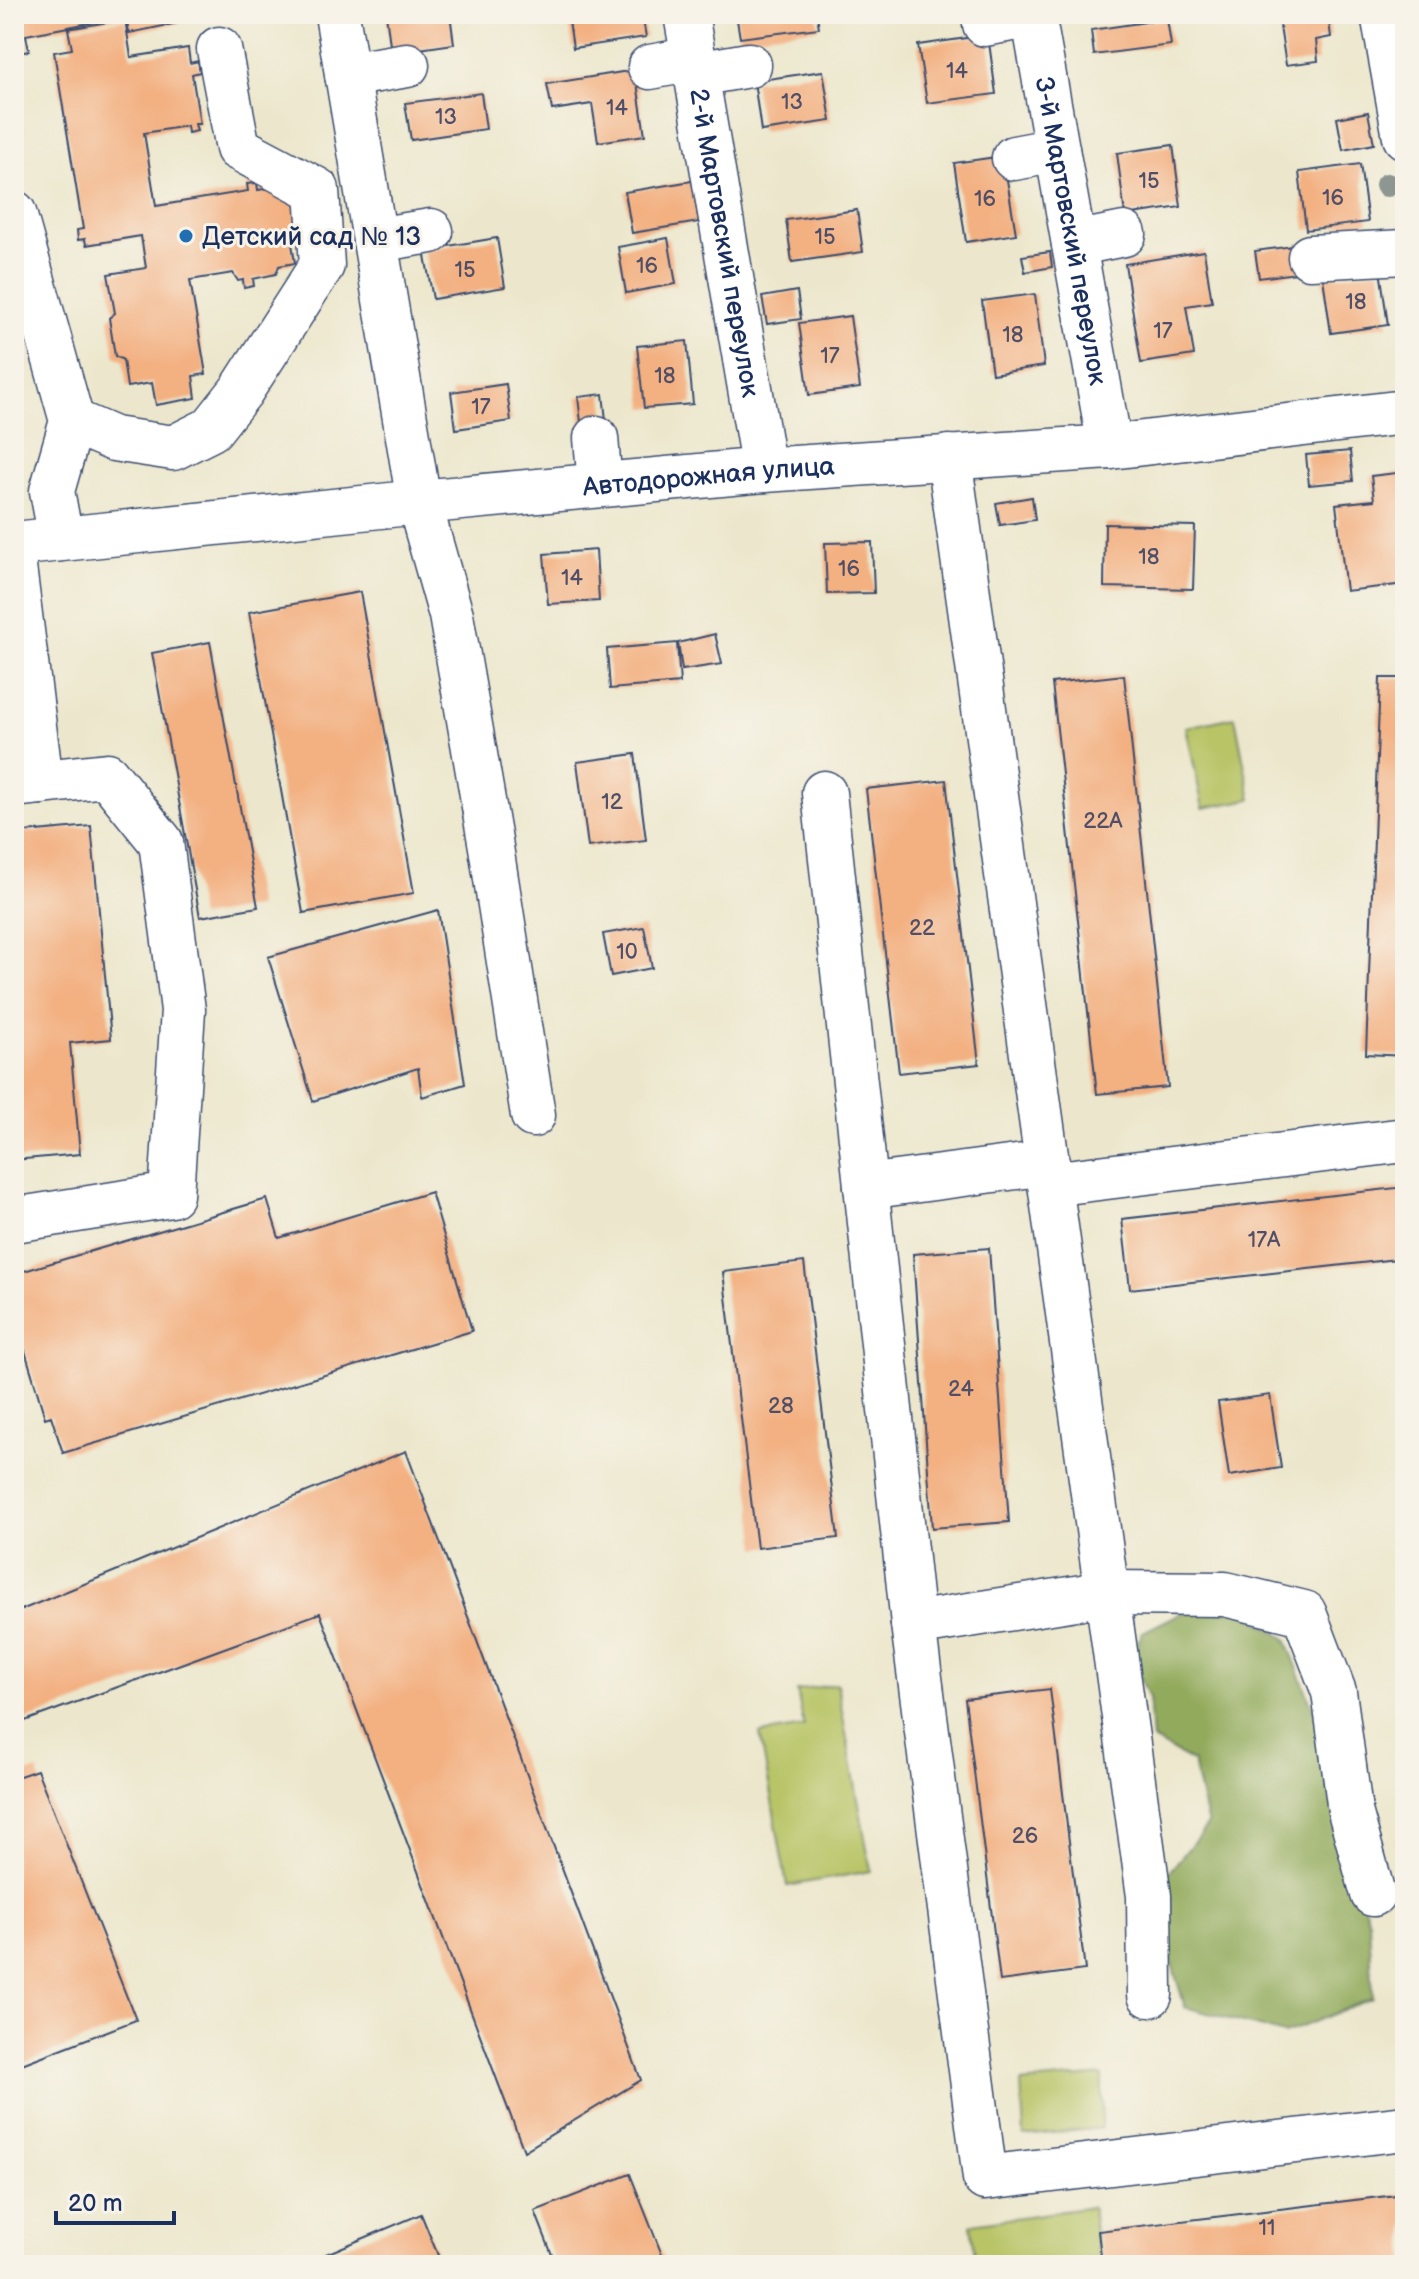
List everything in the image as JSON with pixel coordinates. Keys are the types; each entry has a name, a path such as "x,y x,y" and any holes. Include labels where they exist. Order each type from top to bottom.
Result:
{"street":[{"path":"337,14 419,502 451,615 533,1115"},
{"path":"1383,14 1396,128"},
{"path":"985,24 1033,15"},
{"name":"3-й Мартовский переулок","path":"1033,15 1110,447"},
{"path":"650,67 707,48"},
{"name":"2-й Мартовский переулок","path":"707,48 707,199 752,313 764,470"},
{"path":"72,421 114,439 173,448 211,429 241,391 322,265 317,190 238,148 219,49"},
{"path":"350,89 409,78"},
{"path":"1014,158 1057,150"},
{"path":"14,213 72,421 52,491 61,539"},
{"path":"375,240 431,231"},
{"path":"1074,244 1124,234"},
{"path":"1310,257 1405,252"},
{"name":"Автодорожная улица","path":"14,544 764,470 1110,447 1405,412"},
{"path":"596,438 600,485"},
{"path":"949,457 1149,1896 1150,1995"},
{"path":"14,567 27,784 107,775 161,842 183,1010 171,1195 14,1220"},
{"path":"824,793 913,1624 985,2178 1405,2128"},
{"path":"866,1187 1405,1140"},
{"path":"913,1624 1107,1593 1225,1594 1304,1613 1334,1692 1350,1811 1373,1894"}],"green space":[{"path":"1235,717 1251,799 1203,808 1186,727"},
{"path":"1240,1610 1286,1639 1320,1727 1337,1824 1369,1921 1373,1998 1284,2034 1185,2007 1163,1934 1165,1877 1208,1825 1193,1762 1152,1740 1149,1698 1131,1656 1143,1632 1181,1613"},
{"path":"837,1684 871,1871 787,1886 760,1734 804,1727 797,1691"},
{"path":"1102,2075 1102,2128 1024,2136 1021,2083"},
{"path":"1092,2207 1099,2265 976,2265 971,2224"}],"building":[{"path":"14,14 192,14 193,20 129,33 126,16 26,35 29,51 14,54"},
{"path":"386,14 450,14 454,44 391,53"},
{"path":"568,14 642,14 646,37 573,48"},
{"path":"736,14 817,14 819,28 740,38"},
{"path":"1278,14 1328,14 1331,37 1316,40 1318,61 1286,65"},
{"path":"125,19 131,57 188,48 190,63 198,61 200,72 192,74 200,124 195,124 197,131 188,133 187,126 144,133 156,206 248,191 247,184 257,183 258,190 282,186 284,198 303,195 309,234 291,237 295,263 279,266 276,274 253,279 254,286 244,288 243,280 238,281 233,273 190,280 206,374 193,376 196,398 156,405 152,383 127,387 123,360 115,356 109,318 115,313 108,274 146,268 141,236 86,245 85,239 78,240 77,230 83,229 54,52 72,49 68,29"},
{"path":"1167,19 1171,45 1094,55 1091,30"},
{"path":"988,35 996,94 927,103 918,45"},
{"path":"635,70 645,135 598,142 592,104 552,110 547,84"},
{"path":"823,71 831,121 761,131 754,81"},
{"path":"481,93 486,129 411,140 405,103"},
{"path":"1368,112 1374,144 1343,150 1337,118"},
{"path":"1173,145 1181,207 1125,215 1117,153"},
{"path":"1003,156 1016,234 966,242 954,163"},
{"path":"1360,164 1368,222 1306,230 1299,172"},
{"path":"692,181 699,222 632,233 625,192"},
{"path":"857,210 863,252 792,262 786,220"},
{"path":"497,238 505,287 433,299 424,250"},
{"path":"668,238 676,284 626,293 618,247"},
{"path":"1308,244 1312,271 1259,278 1255,251"},
{"path":"1204,251 1212,302 1186,306 1194,355 1141,363 1125,264"},
{"path":"1050,252 1052,267 1025,272 1022,256"},
{"path":"1380,270 1388,325 1331,333 1323,278"},
{"path":"797,291 801,319 767,324 762,297"},
{"path":"1035,294 1044,366 992,374 982,301"},
{"path":"850,316 860,388 809,395 799,323"},
{"path":"687,341 693,404 644,408 637,346"},
{"path":"506,384 511,421 456,429 451,392"},
{"path":"603,394 608,437 583,439 578,397"},
{"path":"1350,451 1353,481 1309,485 1306,455"},
{"path":"1405,472 1405,584 1346,591 1336,504 1374,500 1371,476"},
{"path":"1032,497 1035,520 1000,525 996,503"},
{"path":"1105,524 1195,526 1193,589 1104,587"},
{"path":"872,542 874,593 827,594 825,543"},
{"path":"596,550 599,601 548,604 544,554"},
{"path":"360,592 414,893 303,913 249,612"},
{"path":"715,634 722,664 682,670 678,643"},
{"path":"210,642 258,907 200,917 152,653"},
{"path":"677,643 680,683 610,689 607,649"},
{"path":"1124,675 1168,1087 1097,1094 1052,683"},
{"path":"1380,678 1405,678 1405,1056 1366,1054"},
{"path":"635,754 646,840 588,847 577,762"},
{"path":"946,780 979,1064 899,1073 866,789"},
{"path":"91,826 111,1039 70,1043 80,1154 14,1160 14,833"},
{"path":"438,910 465,1084 422,1097 418,1068 313,1101 268,957"},
{"path":"644,927 652,968 611,976 603,934"},
{"path":"1405,1187 1405,1258 1130,1289 1122,1219"},
{"path":"431,1192 472,1331 63,1453 51,1416 45,1418 14,1314 14,1274 267,1199 279,1238"},
{"path":"989,1248 1009,1522 932,1528 913,1254"},
{"path":"804,1262 838,1538 757,1548 723,1272"},
{"path":"1270,1395 1281,1468 1229,1476 1218,1402"},
{"path":"406,1451 641,2080 524,2151 320,1613 14,1725 14,1613"},
{"path":"1050,1689 1085,1970 1000,1981 965,1699"},
{"path":"37,1770 136,2020 14,2067 14,1778"},
{"path":"630,2174 666,2265 556,2265 535,2211"},
{"path":"1405,2194 1405,2265 1102,2265 1098,2231"},
{"path":"421,2214 442,2265 300,2265"}],"place":[{"name":"Детский сад № 13","path":"186,236"}]}
